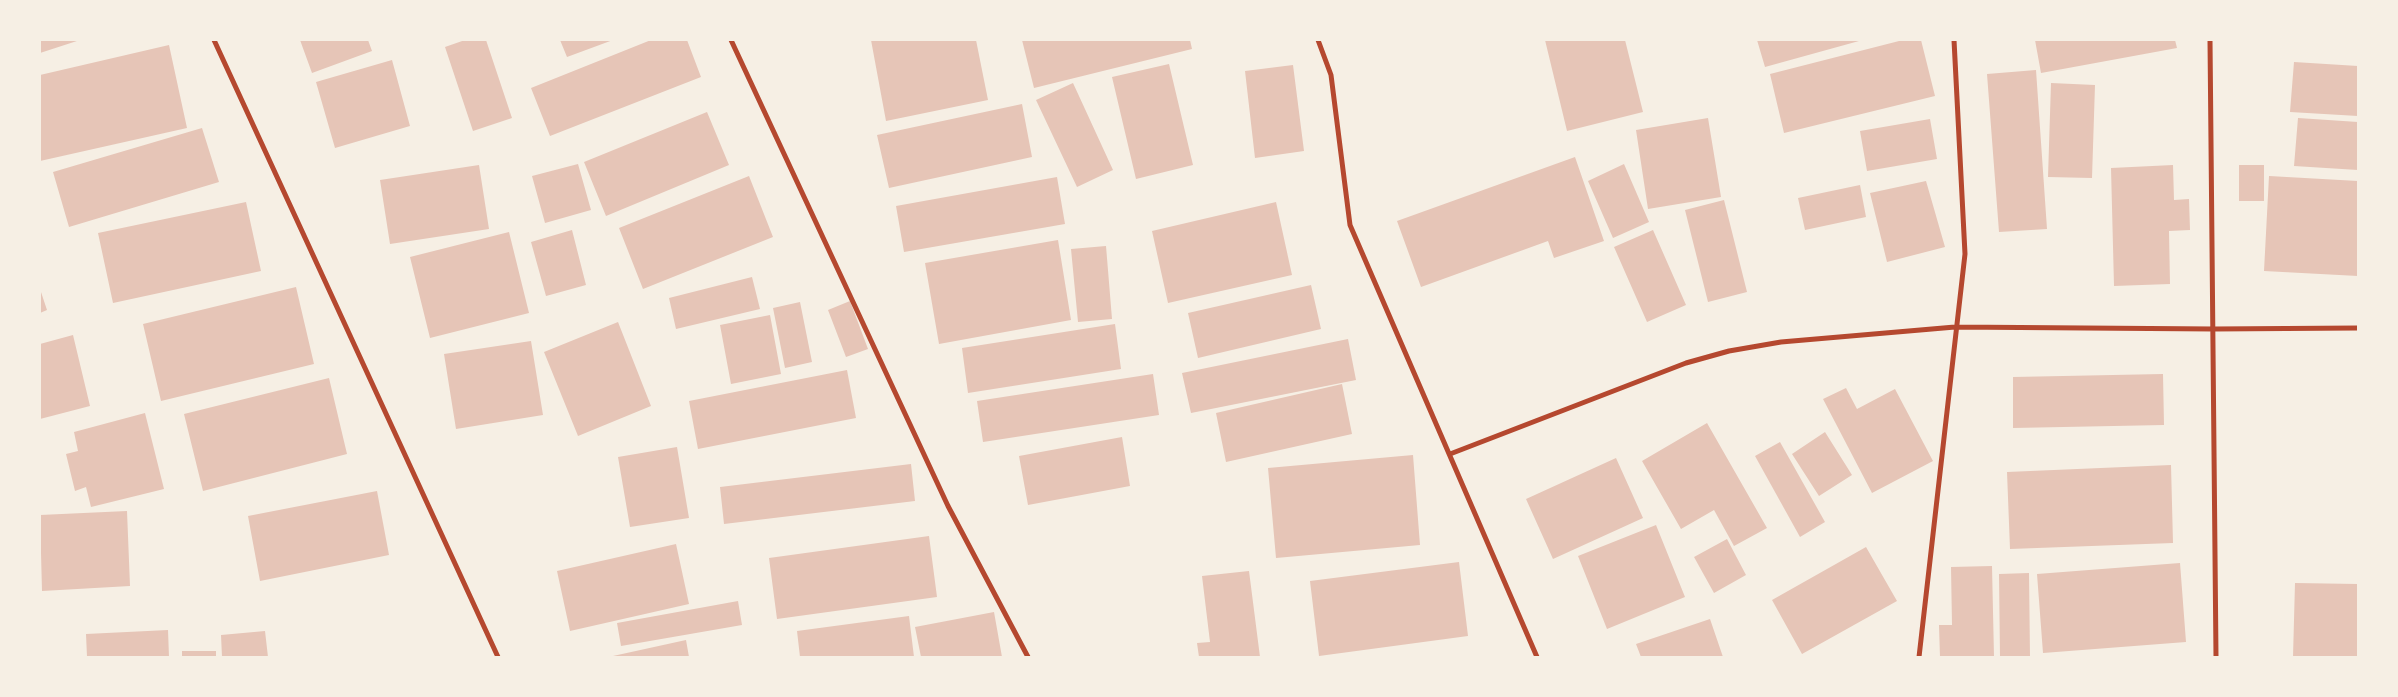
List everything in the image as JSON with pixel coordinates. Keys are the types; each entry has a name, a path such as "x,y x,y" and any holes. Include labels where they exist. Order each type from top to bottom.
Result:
{"street":[{"path":"214,40 498,657"},
{"path":"731,40 948,506 1028,657"},
{"path":"1318,40 1331,76 1350,225 1537,657"},
{"path":"1919,657 1955,327 1965,254 1954,40"},
{"path":"2210,40 2216,657"},
{"path":"1450,454 1686,363 1730,351 1781,342 1955,327 2358,328"}],"building":[{"path":"40,40 80,40 40,53"},
{"path":"300,40 368,40 372,51 312,73"},
{"path":"465,40 486,40 512,118 473,131 445,47"},
{"path":"560,40 613,40 567,57"},
{"path":"651,40 687,40 701,77 550,136 531,88"},
{"path":"871,40 976,40 988,100 886,121"},
{"path":"1022,40 1190,40 1192,49 1034,88"},
{"path":"1545,40 1625,40 1643,112 1567,131"},
{"path":"1757,40 1858,40 1859,41 1765,67"},
{"path":"1903,40 1921,40 1935,96 1784,133 1770,74"},
{"path":"2035,40 2175,40 2177,48 2041,73"},
{"path":"169,45 187,128 40,161 40,75"},
{"path":"392,60 410,126 335,148 316,82"},
{"path":"2294,62 2358,66 2358,116 2290,112"},
{"path":"1169,64 1193,165 1136,179 1112,77"},
{"path":"1293,65 1304,151 1255,158 1245,71"},
{"path":"2036,70 2047,229 1999,232 1987,74"},
{"path":"1073,83 1113,170 1077,187 1036,100"},
{"path":"2051,83 2095,85 2092,178 2048,177"},
{"path":"1022,104 1032,157 889,188 877,135"},
{"path":"707,112 729,165 606,216 584,162"},
{"path":"1708,118 1721,197 1648,209 1636,130"},
{"path":"2298,118 2358,122 2358,170 2294,166"},
{"path":"1930,119 1937,159 1867,171 1860,131"},
{"path":"202,128 219,182 69,227 53,172"},
{"path":"1575,157 1604,241 1554,258 1548,241 1421,287 1397,221"},
{"path":"578,164 591,210 545,223 532,176"},
{"path":"1624,164 1649,222 1613,238 1588,181"},
{"path":"479,165 489,229 390,244 380,180"},
{"path":"2173,165 2174,200 2189,199 2190,230 2169,231 2170,284 2114,286 2111,168"},
{"path":"2239,165 2264,165 2264,201 2239,201"},
{"path":"749,176 773,237 643,289 619,228"},
{"path":"2269,176 2358,181 2358,276 2264,271"},
{"path":"1057,177 1065,224 904,252 896,206"},
{"path":"1926,181 1945,247 1887,262 1870,193"},
{"path":"1860,185 1866,217 1805,230 1798,198"},
{"path":"1724,200 1747,292 1708,302 1685,210"},
{"path":"246,202 261,271 113,303 98,233"},
{"path":"1276,202 1292,275 1168,303 1152,231"},
{"path":"572,230 586,285 546,296 531,242"},
{"path":"1653,230 1686,305 1647,322 1614,247"},
{"path":"509,232 529,313 430,338 410,257"},
{"path":"1058,240 1071,320 939,344 925,263"},
{"path":"1106,246 1112,319 1078,322 1071,249"},
{"path":"752,277 760,309 676,329 669,298"},
{"path":"1311,285 1321,329 1198,358 1188,313"},
{"path":"296,287 314,364 161,401 143,324"},
{"path":"40,289 47,310 40,313"},
{"path":"850,301 868,349 846,357 828,310"},
{"path":"800,302 812,362 785,368 773,308"},
{"path":"770,315 781,374 731,384 720,325"},
{"path":"618,322 651,406 578,436 544,352"},
{"path":"1115,324 1121,369 968,393 962,348"},
{"path":"73,335 90,406 40,419 40,344"},
{"path":"1348,339 1356,380 1191,413 1182,373"},
{"path":"531,341 543,415 456,429 444,354"},
{"path":"847,370 856,418 698,449 689,401"},
{"path":"1153,374 1159,415 983,442 977,401"},
{"path":"2163,374 2164,425 2013,428 2013,377"},
{"path":"329,378 347,454 203,491 184,414"},
{"path":"1342,384 1352,434 1226,462 1216,413"},
{"path":"1846,388 1857,409 1895,389 1933,461 1872,493 1823,399"},
{"path":"145,413 164,489 91,507 86,487 75,491 66,454 78,451 74,432"},
{"path":"1707,423 1767,528 1734,546 1714,510 1681,529 1642,461"},
{"path":"1825,432 1852,475 1819,496 1792,454"},
{"path":"1122,437 1130,486 1028,505 1019,456"},
{"path":"1780,442 1825,522 1800,537 1755,456"},
{"path":"677,447 689,518 630,527 618,457"},
{"path":"1413,455 1420,545 1276,558 1268,468"},
{"path":"1616,458 1643,518 1553,559 1526,499"},
{"path":"911,464 915,501 724,524 720,487"},
{"path":"2171,465 2173,543 2010,549 2007,472"},
{"path":"377,491 389,555 260,581 248,516"},
{"path":"127,511 130,586 42,591 40,515"},
{"path":"1656,525 1685,597 1607,629 1578,556"},
{"path":"929,536 937,597 777,619 769,558"},
{"path":"1727,539 1746,575 1714,593 1694,557"},
{"path":"676,544 689,604 570,631 557,571"},
{"path":"1866,547 1897,601 1802,654 1772,600"},
{"path":"1459,562 1468,636 1319,656 1310,581"},
{"path":"2180,563 2186,642 2043,653 2037,574"},
{"path":"1992,566 1994,657 1940,657 1939,625 1952,625 1951,567"},
{"path":"1249,571 1260,657 1199,657 1197,643 1210,642 1202,576"},
{"path":"2029,573 2030,657 2000,657 1999,574"},
{"path":"2295,583 2358,584 2358,657 2293,657"},
{"path":"738,601 742,625 621,646 617,623"},
{"path":"994,612 1002,657 921,657 915,627"},
{"path":"909,616 914,657 800,657 797,631"},
{"path":"1710,619 1723,657 1641,657 1636,644"},
{"path":"168,630 169,657 87,657 86,634"},
{"path":"265,631 268,657 222,657 221,635"},
{"path":"686,640 689,657 613,657 613,656"},
{"path":"182,651 216,651 216,657 182,657"}]}
